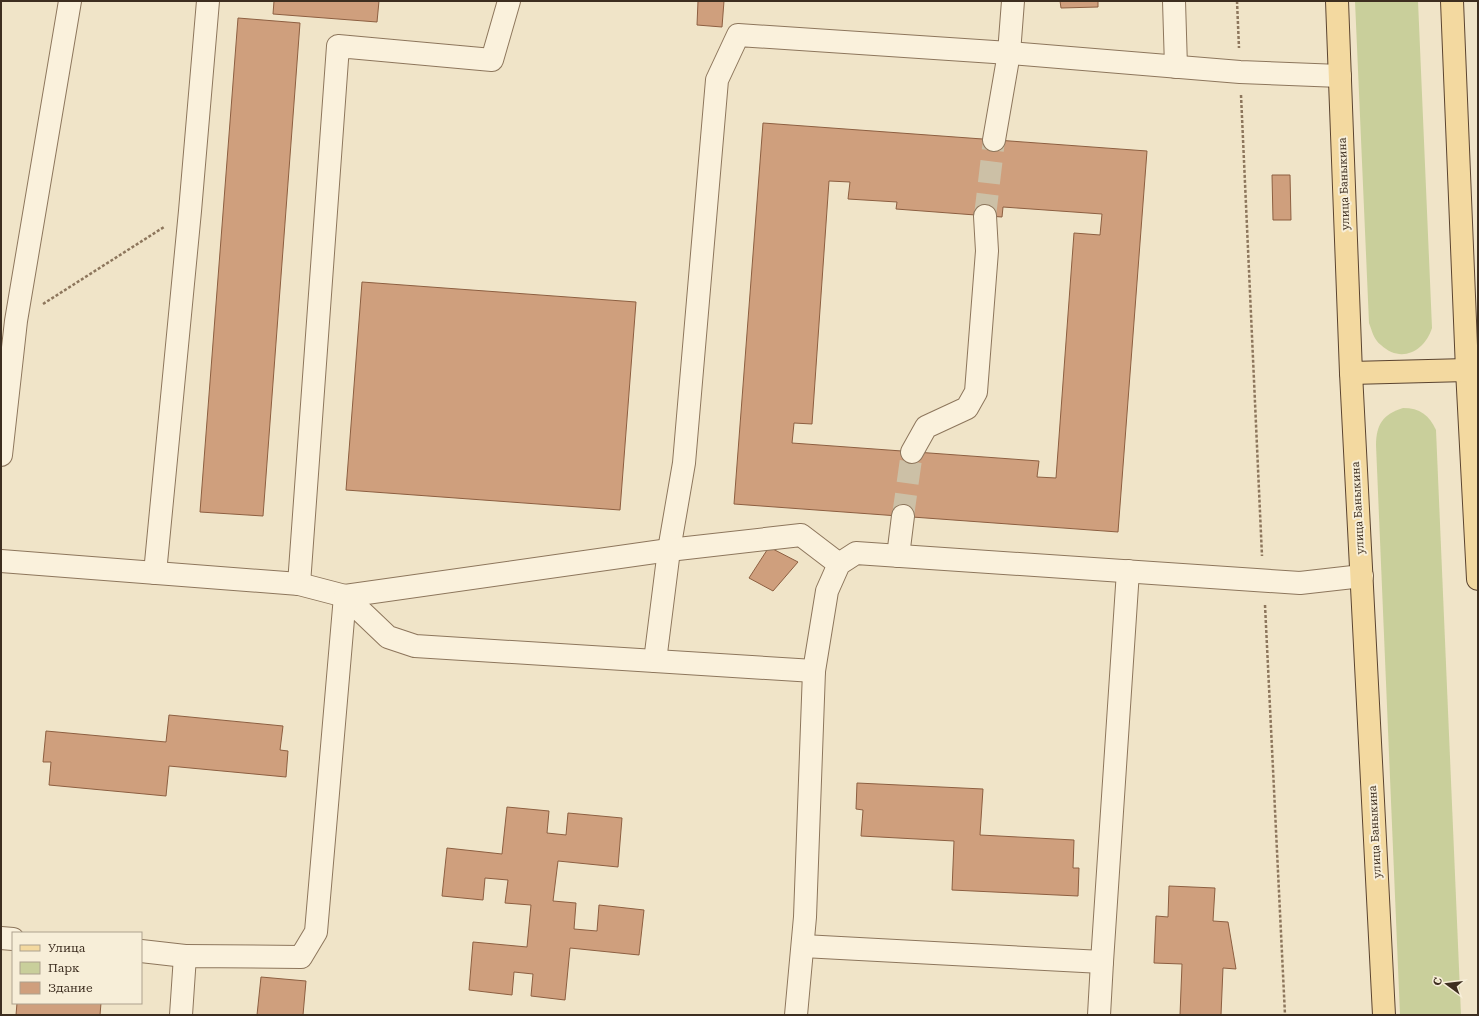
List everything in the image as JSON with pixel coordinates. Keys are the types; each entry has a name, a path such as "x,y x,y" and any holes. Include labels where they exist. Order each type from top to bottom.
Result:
{"main road":[{"name":"улица Баныкина","path":"1337,1 1351,373 1384,1015"},
{"path":"1452,1 1467,370 1478,578"},
{"path":"1351,373 1467,370"}],"lane":[{"path":"1,455 16,321 70,1"},
{"path":"155,573 190,211 208,1"},
{"path":"299,584 338,46 492,60 509,1"},
{"path":"994,140 1010,53 1013,1"},
{"path":"1174,1 1176,67"},
{"path":"655,661 669,550 684,464 717,80 738,35 1010,53 1240,72 1340,76"},
{"path":"912,452 926,427 967,408 976,392 987,251 985,216"},
{"path":"898,556 903,516"},
{"path":"1,561 299,584 346,596 669,550 800,535 839,564"},
{"path":"796,1015 806,917 814,671 827,591 839,564 856,553 1300,583 1362,576"},
{"path":"1099,1015 1128,571"},
{"path":"346,596 388,637 415,646 814,671"},
{"path":"142,951 185,956 301,957 316,932 346,596"},
{"path":"1,938 12,939"},
{"path":"803,946 1102,962"},
{"path":"182,1015 185,956"}],"path":[{"path":"1237,1 1263,580 1285,1015"},
{"path":"16,321 190,211"}],"green space":[{"path":"1355,1 1418,1 1432,328 1424,343 1411,352 1404,354 1396,354 1389,351 1379,343 1369,323"},
{"path":"1403,408 1414,409 1423,413 1427,416 1436,430 1461,1015 1400,1015 1376,438 1382,421 1396,410"}],"building":[{"path":"274,1 379,1 377,22 273,14"},
{"path":"698,1 724,1 722,27 697,25"},
{"path":"1060,1 1098,1 1098,7 1061,8"},
{"path":"238,18 300,23 263,516 200,512"},
{"path":"763,123 1147,151 1118,532 734,504","holes":["829,181 850,182 848,199 897,202 896,209 1002,217 1003,207 1102,214 1100,235 1074,233 1056,478 1037,477 1039,461 792,443 794,423 812,424"]},
{"path":"1272,175 1290,175 1291,220 1273,220"},
{"path":"362,282 636,302 620,510 346,490"},
{"path":"769,547 798,562 773,591 749,578"},
{"path":"169,715 283,726 280,750 288,751 286,777 169,766 166,796 49,785 51,762 43,762 46,731 166,742"},
{"path":"857,783 983,789 980,835 1074,840 1073,868 1079,868 1078,896 952,890 954,841 861,836 863,810 856,809"},
{"path":"507,807 549,811 547,833 566,835 568,813 622,818 618,867 558,861 553,901 576,903 574,929 597,931 599,905 644,910 639,955 570,948 565,1000 531,996 533,974 514,972 512,995 469,990 473,942 527,947 531,905 505,903 508,880 485,878 483,900 442,896 447,848 502,854"},
{"path":"1169,886 1215,888 1213,921 1228,922 1236,969 1223,968 1221,1015 1180,1015 1182,964 1154,963 1156,916 1168,917"},
{"path":"261,977 306,981 303,1015 257,1015"},
{"path":"17,1004 101,1004 100,1015 16,1015"}],"tunnel":[{"path":"985,216 994,140"},
{"path":"903,516 912,452"}]}
